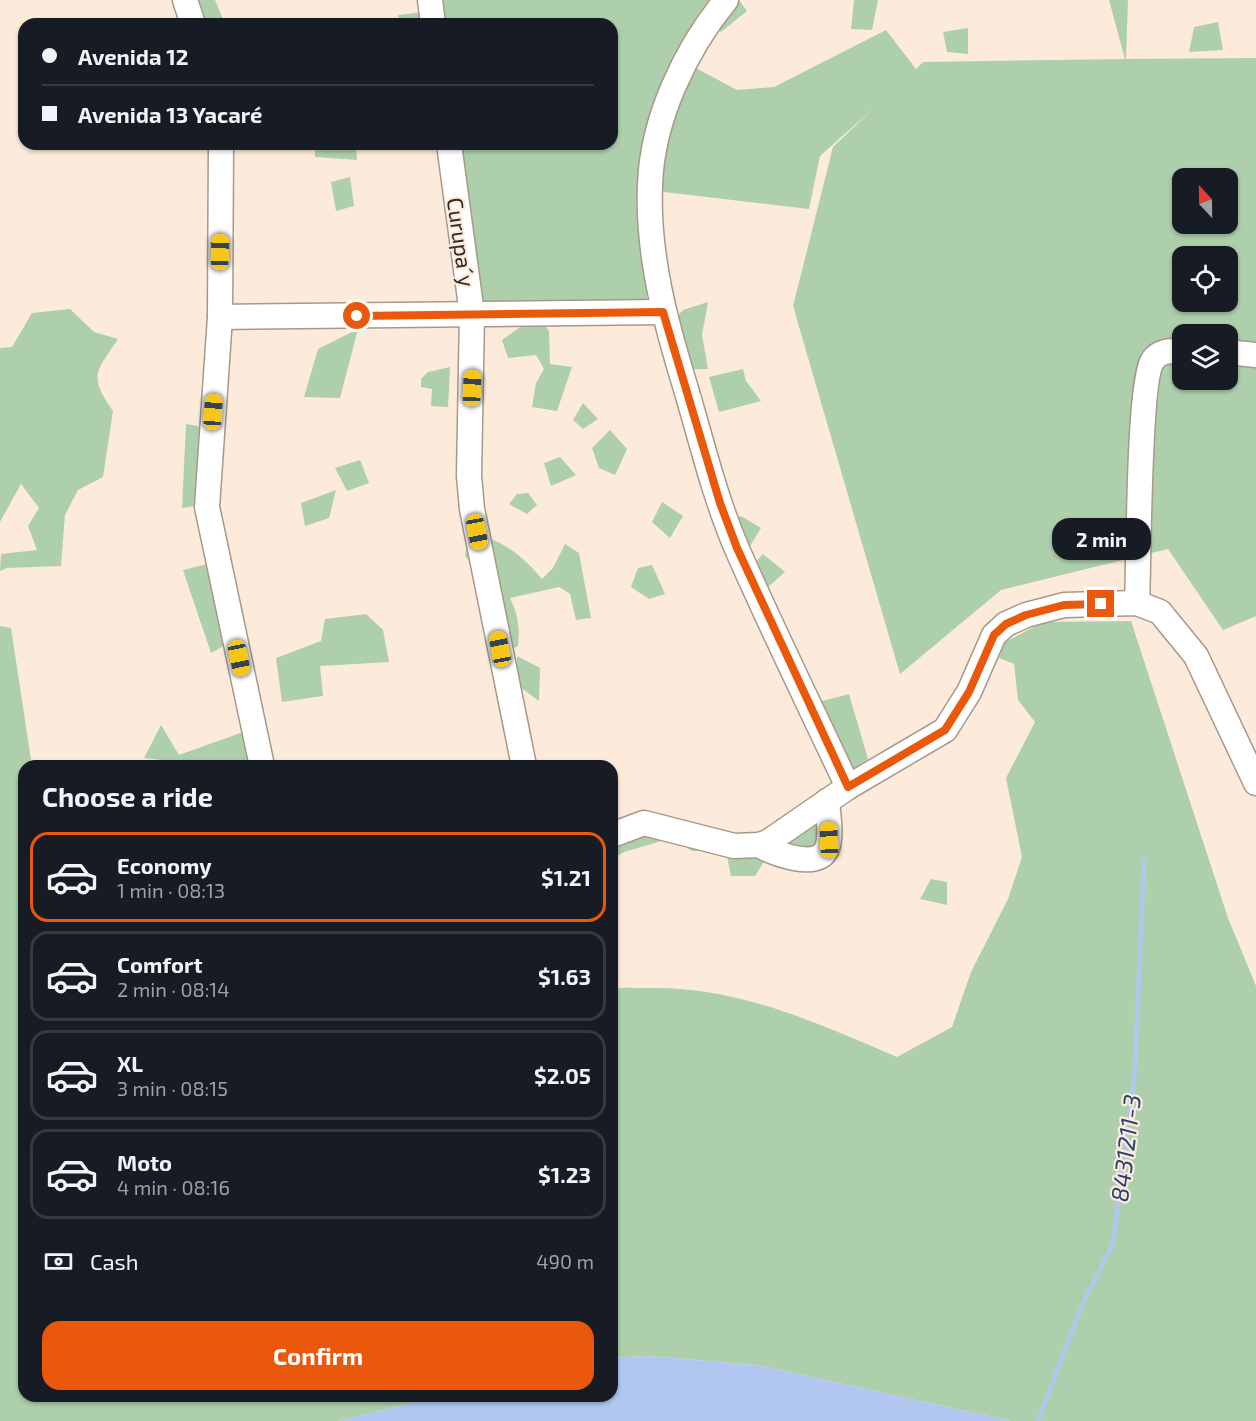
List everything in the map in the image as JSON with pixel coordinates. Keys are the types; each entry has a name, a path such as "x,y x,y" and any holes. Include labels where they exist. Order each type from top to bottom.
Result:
{"street":[{"path":"185,0 191,18"},
{"path":"430,0 432,18"},
{"path":"726,0 709,20 684,66 669,99 655,144 650,184 651,221 663,312 720,503 737,548 848,787"},
{"path":"221,150 220,317 207,507 261,760"},
{"name":"Curupa´y","path":"450,150 472,314 470,487 523,760"},
{"path":"220,317 663,312"},
{"path":"1137,603 1144,406 1149,368 1153,359 1163,351 1172,351"},
{"path":"1238,353 1256,355"},
{"path":"618,833 644,823 734,846 759,845 848,787 945,730 969,692 994,635 1006,624 1026,615 1064,605 1137,603 1160,612 1181,634 1197,656 1256,783"},
{"path":"759,845 771,852 804,859 820,856 825,852 829,840 827,801"}],"green space":[{"path":"188,0 215,0 222,18 197,18"},
{"path":"434,0 722,0 647,158 647,301 474,303 454,150 618,150 618,18 436,18"},
{"path":"728,0 739,0 747,11 721,32 710,21"},
{"path":"854,0 878,0 872,30 851,29"},
{"path":"1109,0 1128,0 1126,59 1256,58 1256,616 1223,630 1168,549 1001,590 900,674 793,306 833,147 874,108 820,156 809,209 656,191 669,121 692,66 737,90 774,87 886,30 916,69 923,62 1125,59"},
{"path":"422,12 424,18 399,18 398,15"},
{"path":"1218,22 1223,50 1189,52 1194,27"},
{"path":"968,28 968,54 947,52 943,32"},
{"path":"315,150 356,150 357,160 315,157"},
{"path":"350,177 354,206 336,211 331,182"},
{"path":"708,302 702,335 708,369 678,370 670,323 683,310"},
{"path":"70,309 94,332 118,339 104,359 98,374 100,390 113,411 103,477 78,490 65,515 61,566 7,568 0,571 1,554 37,550 28,526 39,508 21,484 0,522 0,348 12,347 32,313"},
{"path":"537,315 549,331 550,364 572,367 557,411 532,407 536,383 544,369 536,355 508,358 502,340"},
{"path":"358,329 340,398 304,397 318,349"},
{"path":"450,367 448,407 431,406 432,389 421,387 421,379 428,372"},
{"path":"743,369 746,381 761,401 719,412 709,377"},
{"path":"583,403 598,419 583,429 573,420"},
{"path":"186,424 203,427 202,505 182,508"},
{"path":"610,430 627,449 615,475 599,468 592,448"},
{"path":"560,457 576,475 551,486 544,463"},
{"path":"360,460 369,483 347,491 335,468"},
{"path":"336,490 329,518 305,526 301,503"},
{"path":"528,493 537,505 527,514 509,504 517,494"},
{"path":"662,502 683,516 670,538 652,522"},
{"path":"741,516 761,528 750,546 733,520"},
{"path":"468,533 490,538 509,548 542,579 553,568 565,544 579,553 591,618 576,620 570,594 559,587 510,598 518,621 519,639 518,646 508,651 500,600 465,556"},
{"path":"763,554 785,572 768,587 753,565"},
{"path":"207,564 224,646 211,653 183,570"},
{"path":"652,565 665,594 649,599 631,587 638,568"},
{"path":"366,614 383,630 389,662 320,666 323,696 282,702 276,658 321,641 325,619"},
{"path":"1131,621 1228,918 1256,986 1256,1421 1011,1421 757,1365 647,1356 618,1358 618,989 682,989 745,1000 807,1020 897,1057 952,1027 971,972 1008,899 1022,857 1006,778 1035,722 1018,700 1014,664 999,658 1005,642 1043,622"},
{"path":"0,626 11,628 31,760 18,760 18,1402 416,1402 338,1421 0,1421"},
{"path":"517,656 540,668 539,701 516,684"},
{"path":"849,694 868,759 848,772 818,702"},
{"path":"161,725 179,755 243,732 249,760 162,760 144,758"},
{"path":"819,817 836,821 809,859 769,854 755,876 731,876 726,851 692,851 672,838 618,856 618,842 648,830 750,852"},
{"path":"931,879 947,882 947,905 920,899"}],"water":[{"path":"647,1356 757,1365 1011,1421 338,1421 416,1402 618,1402 618,1358"}],"waterway":[{"name":"8431211-3","path":"1038,1421 1081,1308 1113,1244 1135,1069 1144,860"}],"route":[{"path":"357,316 663,312 720,503 737,548 848,787 945,730 969,692 994,635 1006,624 1026,615 1064,605 1101,604"}]}
